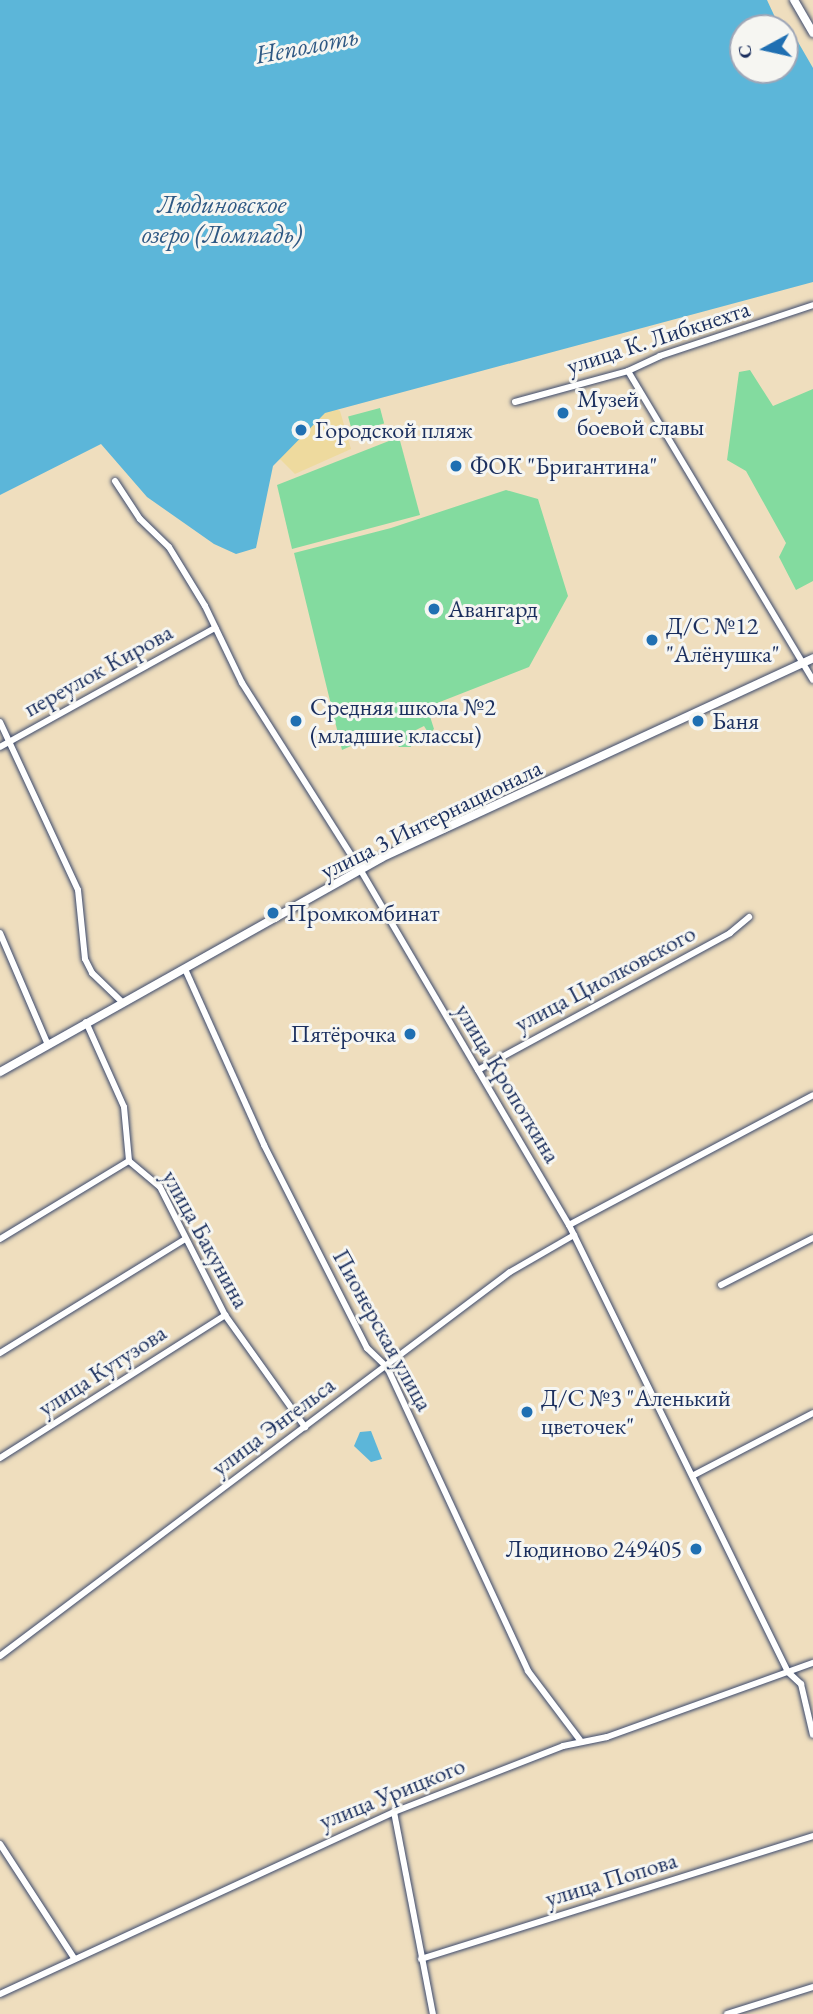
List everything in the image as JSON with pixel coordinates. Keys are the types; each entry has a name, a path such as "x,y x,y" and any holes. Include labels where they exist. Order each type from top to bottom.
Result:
{"street":[{"path":"794,0 813,33"},
{"name":"улица К. Либкнехта","path":"514,402 628,371 660,356 813,305"},
{"path":"628,371 813,680"},
{"name":"улица Кропоткина","path":"115,481 134,512 169,548 215,628 245,689 336,838 360,869 569,1224 788,1672 800,1684 813,1735"},
{"name":"переулок Кирова","path":"0,747 215,628"},
{"name":"улица 3 Интернационала","path":"0,1072 360,869 813,658"},
{"path":"0,722 78,890 85,959 92,973 122,1002"},
{"name":"улица Циолковского","path":"478,1070 730,933 749,917"},
{"path":"0,933 47,1045"},
{"name":"Пионерская улица","path":"185,969 264,1145 367,1349 387,1367 528,1671 580,1740"},
{"name":"улица Бакунина","path":"86,1022 124,1107 129,1161 160,1187 225,1315 305,1427"},
{"path":"569,1224 813,1095"},
{"path":"0,1239 129,1161"},
{"name":"улица Энгельса","path":"0,1656 510,1272 574,1235"},
{"path":"721,1285 813,1238"},
{"path":"0,1353 185,1239"},
{"name":"улица Кутузова","path":"0,1458 225,1315"},
{"path":"694,1475 813,1413"},
{"name":"улица Урицкого","path":"0,1994 394,1812 580,1740 607,1737 813,1664"},
{"path":"394,1812 433,2014"},
{"name":"улица Попова","path":"421,1959 813,1836"},
{"path":"0,1844 74,1958"},
{"path":"727,2014 813,1987"}],"green space":[{"path":"750,370 773,406 813,389 813,581 796,590 779,557 786,543 746,471 727,460 739,372"},
{"path":"380,408 384,423 352,432 348,417"},
{"path":"399,437 420,515 292,549 277,485"},
{"name":"Авангард","path":"506,490 538,499 568,596 529,667 427,707 434,729 429,734 424,726 408,734 411,747 399,747 392,738 360,742 342,750 294,553 391,528"}],"sand":[{"path":"317,402 340,411 351,449 295,474 281,460 268,457"}],"water":[{"name":"Людиновское озеро (Ломпадь)","path":"0,0 767,0 774,14 729,14 729,84 799,84 799,44 813,68 813,282 325,413 273,466 256,548 236,554 214,544 147,497 101,444 0,495"},
{"path":"371,1431 382,1459 371,1462 354,1446 360,1432"}],"place":[{"name":"Музей боевой славы","path":"563,413"},
{"name":"Городской пляж","path":"301,430"},
{"name":"ФОК \"Бригантина\"","path":"456,466"},
{"name":"Авангард","path":"434,609"},
{"name":"Д/С №12 \"Алёнушка\"","path":"652,640"},
{"name":"Средняя школа №2 (младшие классы)","path":"296,721"},
{"name":"Баня","path":"698,721"},
{"name":"Промкомбинат","path":"273,913"},
{"name":"Пятёрочка","path":"410,1034"},
{"name":"Д/С №3 \"Аленький цветочек\"","path":"527,1412"},
{"name":"Людиново 249405","path":"696,1549"}],"water label":[{"name":"Неполоть","path":"307,46"}]}
